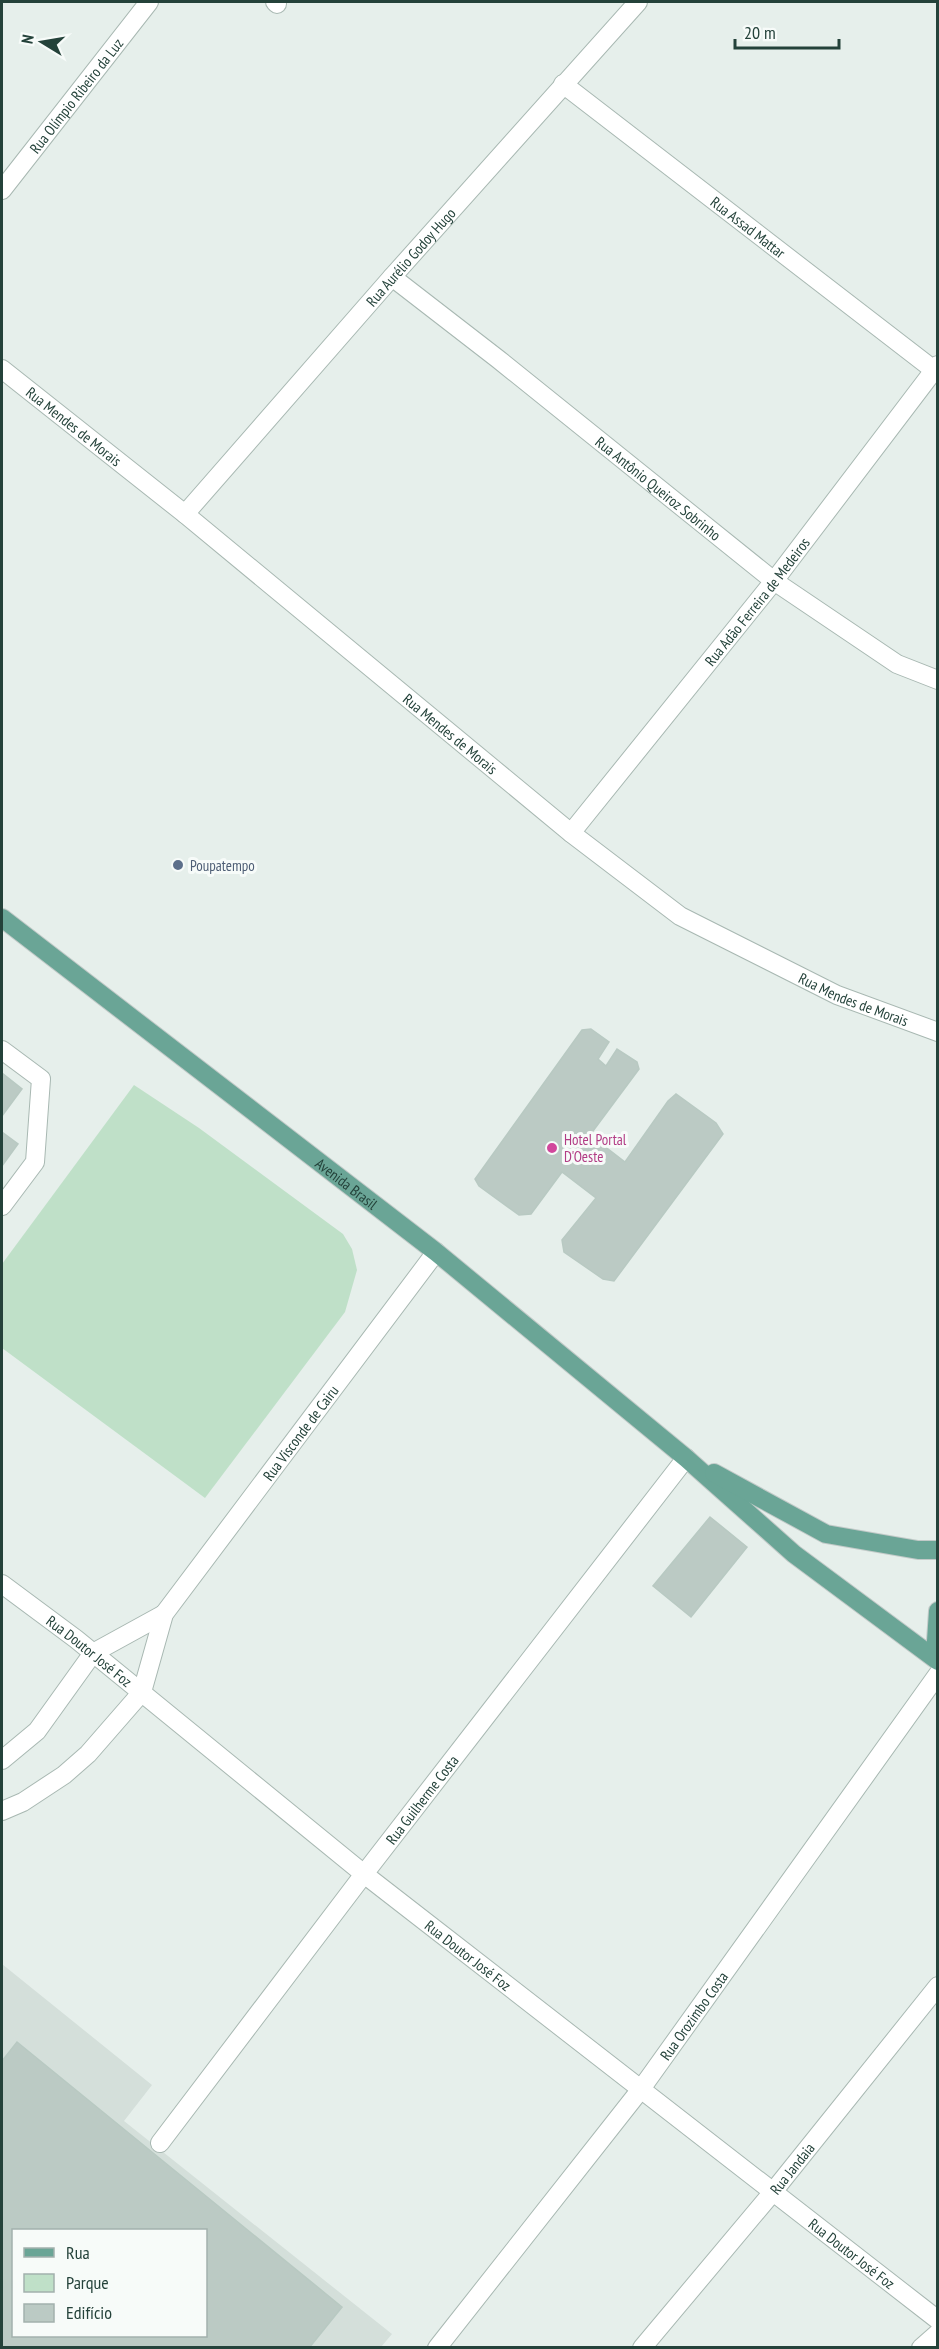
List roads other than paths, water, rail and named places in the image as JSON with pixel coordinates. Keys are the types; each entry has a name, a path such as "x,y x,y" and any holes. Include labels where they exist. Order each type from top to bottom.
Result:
{"main road":[{"name":"Avenida Brasil","path":"2,918 436,1252 686,1458"},
{"path":"686,1458 826,1534 918,1551 938,1550"},
{"path":"686,1458 794,1554 938,1661"},
{"path":"938,1611 936,1641 938,1647"}],"street":[{"name":"Rua Olímpio Ribeiro da Luz","path":"2,190 149,2"},
{"name":"Rua Aurélio Godoy Hugo","path":"185,514 392,277 638,2"},
{"name":"Rua Assad Mattar","path":"563,84 936,367"},
{"name":"Rua Antônio Queiroz Sobrinho","path":"392,277 508,366 774,580 897,664 938,680"},
{"name":"Rua Adão Ferreira de Medeiros","path":"571,833 774,580 936,367"},
{"name":"Rua Mendes de Morais","path":"2,369 185,514 571,833 680,916 837,995 938,1032"},
{"path":"2,1050 41,1079 35,1162 2,1206"},
{"name":"Rua Visconde de Cairu","path":"2,1811 23,1802 72,1768 88,1754 142,1692 164,1614 436,1252"},
{"name":"Rua Guilherme Costa","path":"160,2143 364,1874 686,1458"},
{"name":"Rua Doutor José Foz","path":"2,1584 142,1692 364,1874 771,2193 938,2320"},
{"name":"Rua Visconde de Cairu","path":"2,1760 37,1731 93,1653 164,1614"},
{"name":"Rua Orozimbo Costa","path":"437,2348 641,2089 938,1674"},
{"name":"Rua Jandaia","path":"642,2348 938,1986"},
{"path":"921,2348 938,2333"}],"place":[{"name":"Poupatempo","path":"178,865"},
{"name":"Hotel Portal D'Oeste","path":"552,1148"}]}
